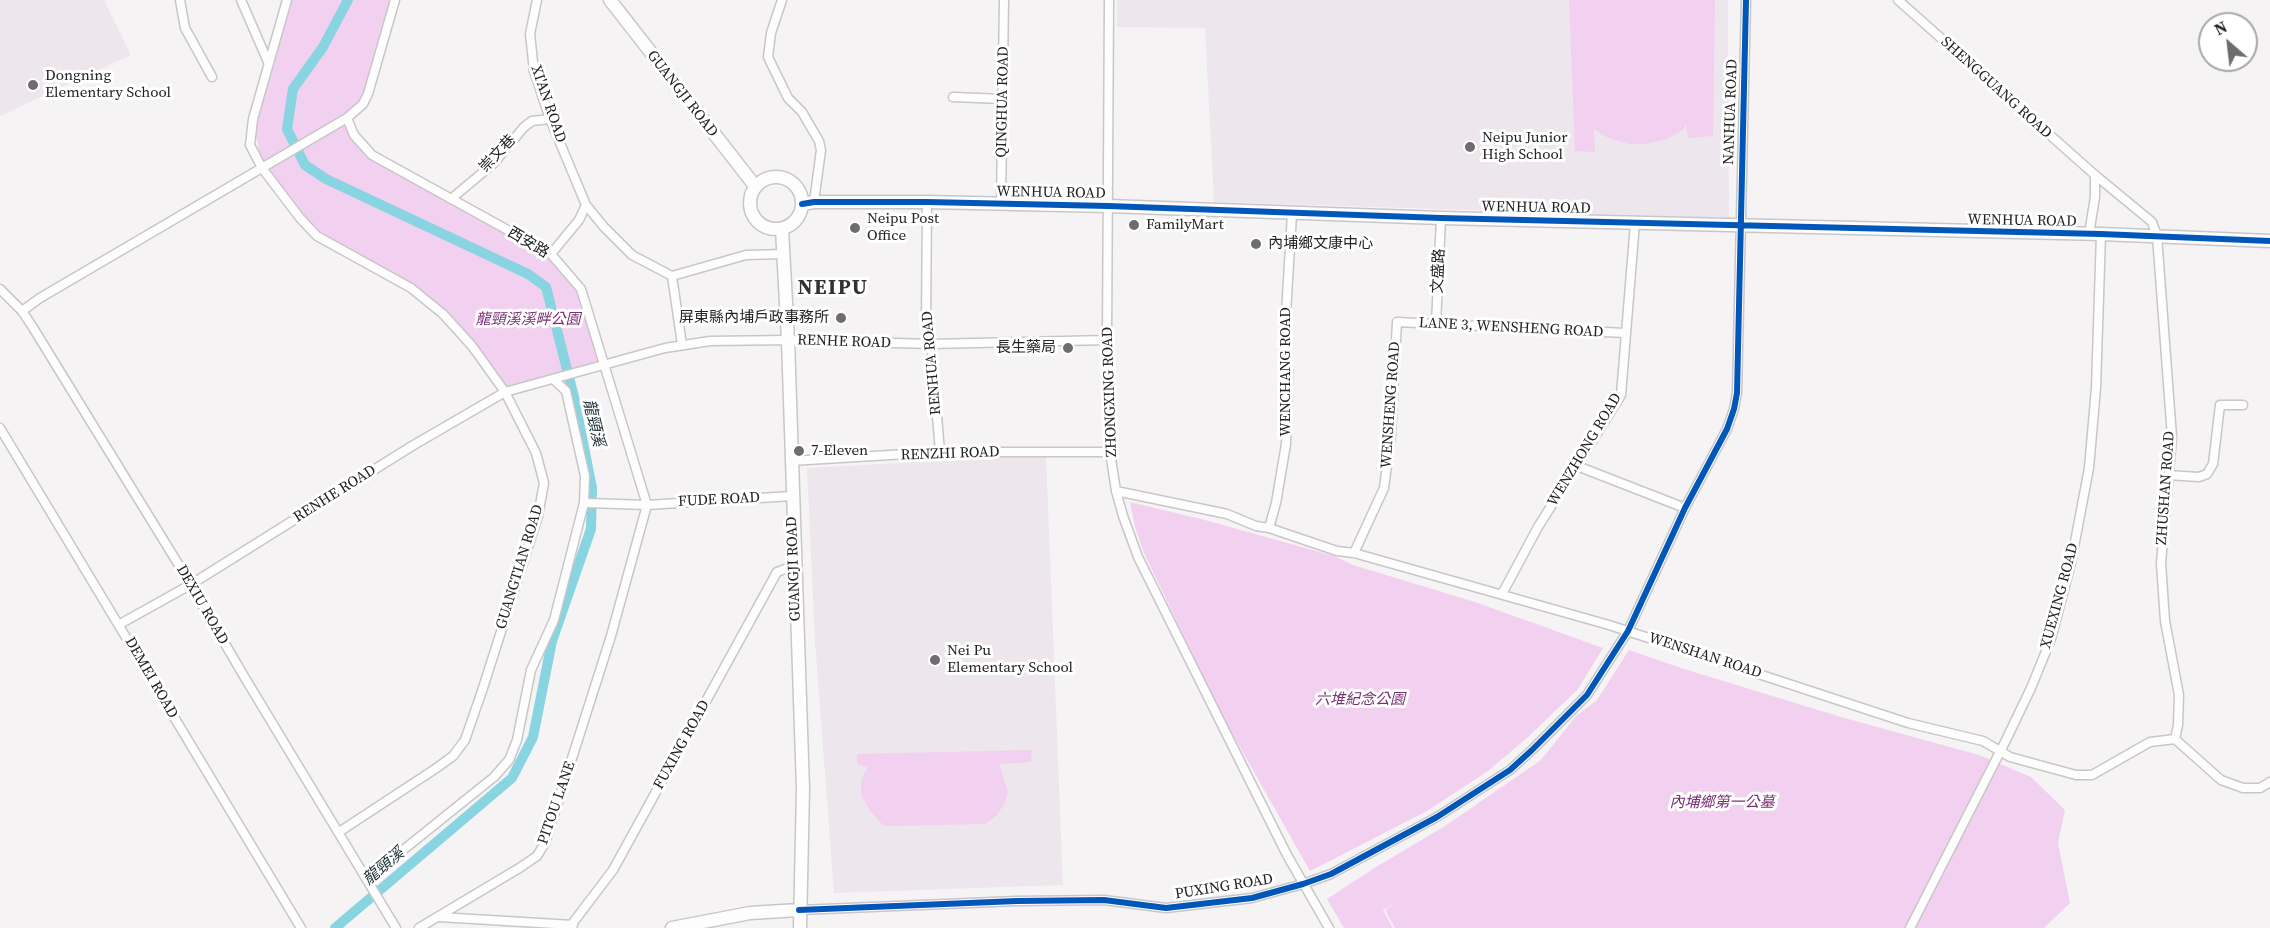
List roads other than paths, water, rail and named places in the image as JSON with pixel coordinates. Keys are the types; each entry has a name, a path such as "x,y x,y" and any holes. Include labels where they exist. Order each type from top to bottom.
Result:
{"street":[{"path":"180,0 185,28 212,77"},
{"path":"241,0 268,62"},
{"name":"GUANGTIAN ROAD","path":"287,0 253,119 250,146 262,168 300,219 317,236 411,288 443,314 472,346 505,392 536,453 544,483 538,516 465,740 453,756 339,832"},
{"path":"22,311 40,298 347,118 363,104 368,94 395,0"},
{"name":"XI'AN ROAD","path":"537,0 530,34 534,71 550,119 586,205 632,255 672,276"},
{"name":"GUANGJI ROAD","path":"610,0 755,186"},
{"path":"782,0 771,33 768,57 788,98 802,112 819,141 821,150 808,203 796,220 782,229 763,226 756,221 749,204 750,194 755,186 769,177 785,178 798,188 808,203"},
{"name":"QINGHUA ROAD","path":"1001,204 1004,0"},
{"name":"ZHONGXING ROAD","path":"1109,0 1107,340 1110,452 1116,491 1138,557 1303,885 1329,928"},
{"name":"NANHUA ROAD","path":"1684,508 1727,429 1737,393 1739,225 1746,0"},
{"name":"SHENGGUANG ROAD","path":"1898,0 2095,175 2152,222 2157,236"},
{"path":"953,97 1003,99"},
{"name":"西安路","path":"347,118 354,135 372,155 551,254 582,289 646,505"},
{"name":"崇文巷","path":"451,199 494,163 524,127 532,121 550,119"},
{"path":"2095,175 2095,234"},
{"name":"WENHUA ROAD","path":"808,203 927,201 1292,214 2095,234 2270,241"},
{"name":"RENHUA ROAD","path":"927,201 926,324 932,344 940,452"},
{"path":"551,254 579,220 586,205"},
{"name":"WENCHANG ROAD","path":"1269,528 1276,503 1286,444 1288,371 1284,346 1292,214"},
{"name":"文盛路","path":"1436,324 1442,218"},
{"name":"WENZHONG ROAD","path":"1502,594 1538,527 1621,395 1635,223"},
{"name":"GUANGJI ROAD","path":"782,229 788,340 790,461 803,789 800,928"},
{"name":"XUEXING ROAD","path":"1910,928 2031,688 2051,639 2085,497 2092,443 2096,388 2095,234"},
{"name":"ZHUSHAN ROAD","path":"2157,236 2172,437 2161,563 2164,621 2179,695 2175,739"},
{"path":"682,345 672,276 747,255 783,254"},
{"name":"DEXIU ROAD","path":"0,289 22,311 396,928"},
{"name":"LANE 3, WENSHENG ROAD","path":"1397,322 1625,333"},
{"name":"WENSHENG ROAD","path":"1354,553 1384,488 1391,435 1397,322"},
{"name":"RENHE ROAD","path":"120,624 190,585 412,446 505,392 665,348 710,341 788,340 932,344 1107,340"},
{"path":"368,881 494,777 508,760 517,740 531,670 554,620 584,503 585,476 566,391 555,379"},
{"path":"2168,475 2199,477 2207,474 2213,464 2220,405 2243,405"},
{"name":"DEMEI ROAD","path":"0,428 301,928"},
{"name":"RENZHI ROAD","path":"790,461 940,452 1110,452"},
{"path":"1577,466 1684,508"},
{"name":"WENSHAN ROAD","path":"1116,491 1227,514 1256,526 1269,528 1337,551 1354,553 1629,631 1908,723 1983,741 2010,757 2076,776 2092,775 2150,742 2175,739"},
{"name":"FUDE ROAD","path":"588,503 646,505 792,496"},
{"name":"PITOU LANE","path":"419,928 521,867 537,856 545,843 616,618 646,505"},
{"name":"PUXING ROAD","path":"799,910 1017,901 1104,900 1166,908 1252,898 1303,885 1331,874 1437,817 1510,770 1587,695 1629,631 1684,508"},
{"name":"FUXING ROAD","path":"571,926 613,870 777,572 794,566"},
{"path":"2175,739 2221,780 2243,788 2260,788 2270,782"},
{"path":"672,928 750,913 799,910"},
{"path":"438,917 571,926"}],"waterway":[{"name":"龍頸溪","path":"335,928 512,778 533,737 552,641 591,529 592,488 574,397 546,287 528,274 326,179 305,165 287,129 293,89 323,47 348,0"}],"place":[{"name":"Dongning Elementary School","path":"33,85"},
{"name":"Neipu Junior High School","path":"1470,147"},
{"name":"FamilyMart","path":"1134,225"},
{"name":"Neipu Post Office","path":"855,228"},
{"name":"內埔鄉文康中心","path":"1256,244"},
{"name":"屏東縣內埔戶政事務所","path":"841,318"},
{"name":"長生藥局","path":"1068,348"},
{"name":"7-Eleven","path":"799,451"},
{"name":"Nei Pu Elementary School","path":"935,660"}],"district":[{"name":"NEIPU","path":"833,289"}],"park label":[{"name":"龍頸溪溪畔公園","path":"528,320"},
{"name":"六堆紀念公園","path":"1360,700"},
{"name":"內埔鄉第一公墓","path":"1722,803"}]}
